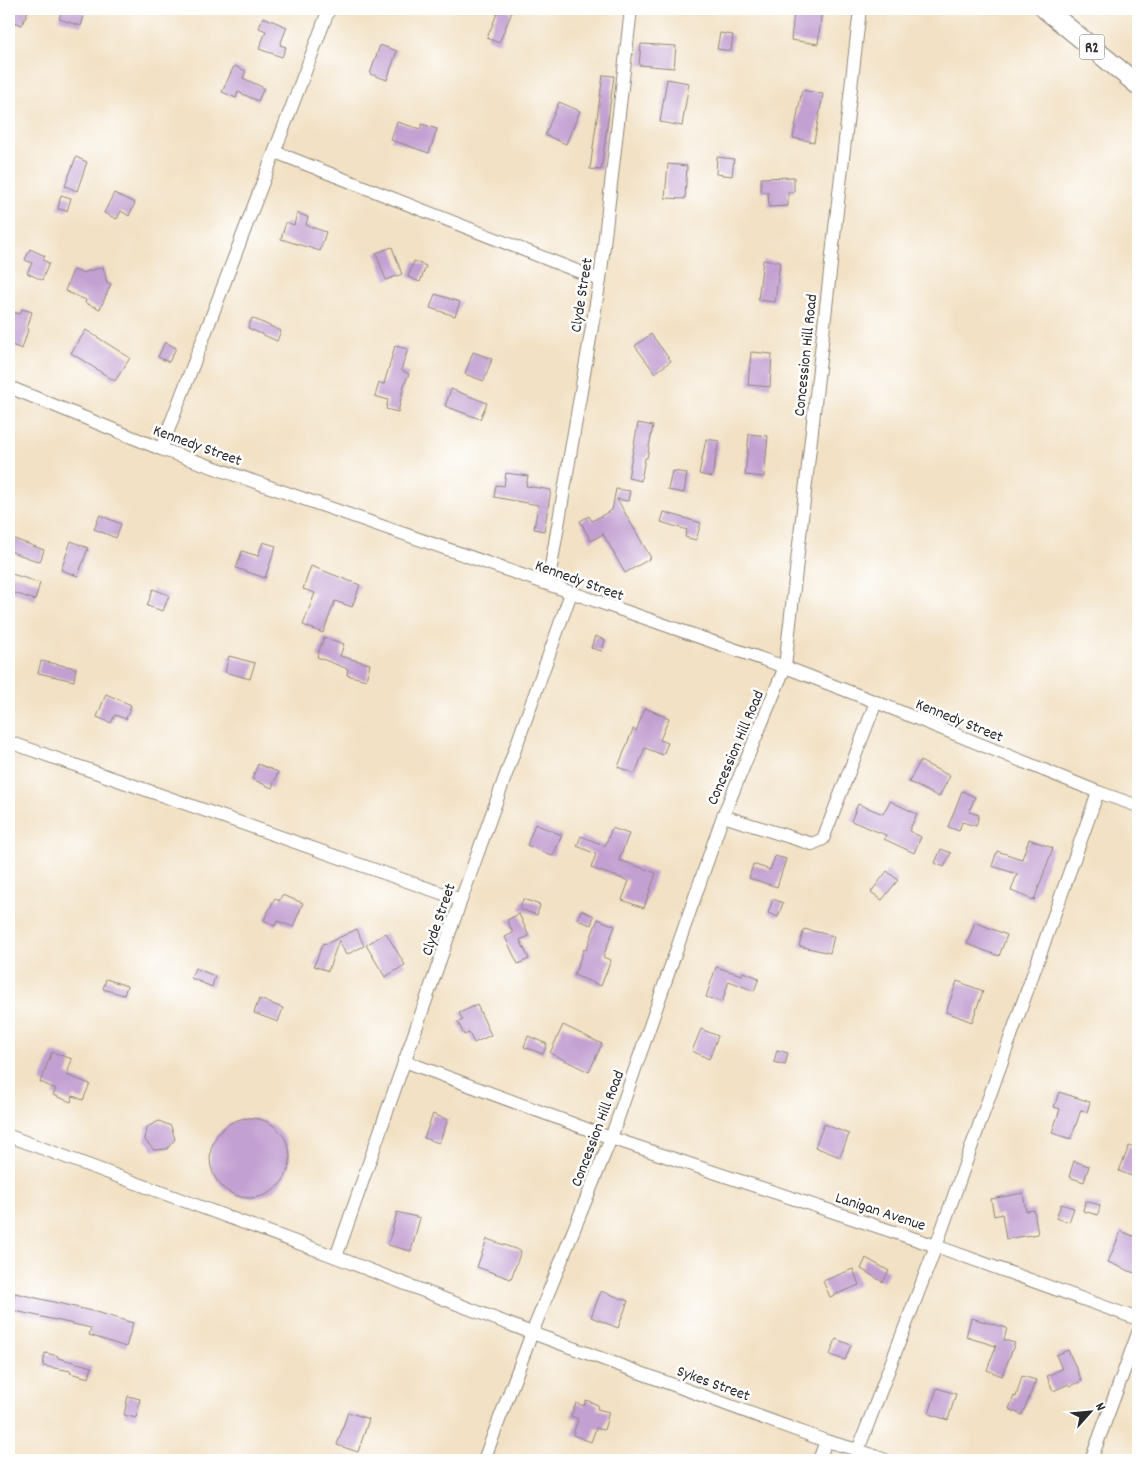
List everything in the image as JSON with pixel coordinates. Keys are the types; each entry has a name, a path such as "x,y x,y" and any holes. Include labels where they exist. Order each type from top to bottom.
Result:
{"highway":[{"name":"R2","path":"1045,9 1138,85"}],"street":[{"path":"161,449 329,9"},
{"name":"Clyde Street","path":"548,584 600,280 631,9"},
{"name":"Concession Hill Road","path":"484,1460 532,1333 611,1138 722,816 785,667 860,9"},
{"path":"275,152 600,280"},
{"name":"Kennedy Street","path":"9,387 161,449 785,667 1098,792 1138,806"},
{"name":"Clyde Street","path":"336,1257 460,900 571,593"},
{"path":"722,816 812,844 823,838 876,702"},
{"path":"9,742 460,900"},
{"path":"858,1450 936,1246 1098,792"},
{"name":"Lanigan Avenue","path":"404,1061 611,1138 936,1246 1138,1319"},
{"name":"Sykes Street","path":"9,1136 336,1257 532,1333 826,1441 885,1460"},
{"path":"1091,1460 1138,1333"},
{"path":"819,1460 826,1441"}],"building":[{"path":"9,9 29,9 22,25 9,20"},
{"path":"62,9 75,9 85,12 81,26 59,19"},
{"path":"499,9 512,12 499,43 487,38"},
{"path":"802,9 822,9 818,44 791,40 794,12 801,13"},
{"path":"263,17 287,27 280,45 286,47 282,57 259,49 266,31 259,28"},
{"path":"720,33 733,35 731,51 717,49"},
{"path":"641,44 676,46 674,68 639,65"},
{"path":"380,45 397,51 387,80 370,74"},
{"path":"234,66 246,71 243,78 264,88 258,101 238,92 236,98 222,92"},
{"path":"603,75 614,76 601,170 590,169"},
{"path":"667,79 689,83 682,126 660,122"},
{"path":"802,90 823,94 814,142 793,138"},
{"path":"559,102 580,111 566,144 545,135"},
{"path":"397,122 420,129 422,124 437,129 429,153 391,140"},
{"path":"76,157 87,162 77,191 65,186"},
{"path":"717,157 734,159 732,176 716,174"},
{"path":"668,164 687,166 685,199 665,198"},
{"path":"794,177 794,192 788,192 788,206 769,207 768,192 761,192 761,178"},
{"path":"114,193 135,203 129,216 121,211 117,219 104,213"},
{"path":"61,195 71,198 67,211 58,209"},
{"path":"297,213 308,217 306,225 326,232 320,251 281,239 286,222 294,225"},
{"path":"392,247 402,274 386,280 376,253"},
{"path":"30,249 45,256 43,260 49,263 42,280 27,273 32,263 25,260"},
{"path":"763,260 780,262 775,302 758,300"},
{"path":"414,261 426,266 420,282 408,277"},
{"path":"103,267 107,282 111,284 100,309 85,303 86,300 65,291 73,270 82,273"},
{"path":"435,294 460,302 455,316 430,308"},
{"path":"22,309 32,312 22,349 9,344 9,324 13,312 20,314"},
{"path":"252,318 281,331 277,341 248,328"},
{"path":"86,330 130,358 115,381 71,353"},
{"path":"651,334 671,361 655,373 635,346"},
{"path":"165,342 176,348 169,362 158,357"},
{"path":"395,346 408,349 401,370 409,374 404,385 398,412 386,409 388,400 375,396 379,383 384,384"},
{"path":"473,352 492,359 484,381 465,374"},
{"path":"751,352 772,354 770,387 748,385"},
{"path":"451,389 487,403 480,419 445,406"},
{"path":"638,423 653,426 641,481 628,478"},
{"path":"749,434 768,436 764,477 745,475"},
{"path":"706,439 719,441 712,477 699,474"},
{"path":"672,471 687,473 684,493 668,490"},
{"path":"506,473 528,476 526,486 551,490 544,531 534,529 538,505 494,497 496,485 504,486"},
{"path":"616,489 630,491 628,501 617,499 651,558 625,573 603,534 591,541 580,521 589,516 592,521 612,510"},
{"path":"664,512 701,523 696,540 685,537 687,530 661,522"},
{"path":"100,515 121,524 116,538 94,529"},
{"path":"9,537 44,550 40,562 9,551"},
{"path":"71,541 88,548 78,576 61,570"},
{"path":"263,542 276,546 265,578 236,568 242,551 258,556"},
{"path":"311,566 360,585 352,607 335,601 323,633 303,625 315,593 303,589"},
{"path":"9,573 40,583 35,600 9,591"},
{"path":"153,589 169,595 163,611 147,606"},
{"path":"595,636 605,640 602,651 591,648"},
{"path":"324,637 344,644 340,656 370,664 366,680 347,675 348,669 317,657"},
{"path":"229,656 255,663 250,679 225,672"},
{"path":"41,661 76,668 74,681 38,673"},
{"path":"106,694 131,705 126,719 115,715 111,723 97,717"},
{"path":"645,708 669,718 660,740 668,743 663,755 645,748 635,774 618,767 633,729 636,731"},
{"path":"920,761 950,776 939,797 909,782"},
{"path":"258,764 278,772 272,788 252,779"},
{"path":"962,791 975,797 969,812 979,815 976,826 962,822 959,831 948,827"},
{"path":"890,801 917,814 909,831 921,837 914,853 884,839 886,835 851,821 858,804 883,814"},
{"path":"535,824 562,835 553,856 527,845"},
{"path":"612,828 629,834 619,860 656,873 644,908 622,900 629,881 591,868 596,854 577,846 581,836 605,846"},
{"path":"1029,839 1053,848 1034,900 1011,891 1017,874 992,866 997,851 1022,859"},
{"path":"941,849 951,853 944,867 935,863"},
{"path":"775,856 786,859 777,887 749,878 753,864 770,870"},
{"path":"887,871 898,880 882,900 871,892"},
{"path":"282,895 303,903 293,927 278,921 275,926 264,920 275,898 279,901"},
{"path":"523,899 540,905 537,915 520,909"},
{"path":"773,899 783,903 778,917 768,913"},
{"path":"581,910 594,916 591,925 577,920"},
{"path":"519,914 529,936 520,940 529,959 518,964 505,937 513,933 507,920"},
{"path":"598,919 615,926 603,957 611,960 601,986 574,975"},
{"path":"975,922 1007,935 999,956 967,944"},
{"path":"357,929 364,946 346,955 339,940 328,971 314,966 323,943 326,944"},
{"path":"804,929 834,936 830,953 799,946"},
{"path":"386,933 405,965 385,977 366,945"},
{"path":"716,967 742,975 743,972 759,978 754,991 729,981 722,1002 706,997"},
{"path":"195,968 215,976 212,987 191,978"},
{"path":"106,979 127,986 124,995 103,989"},
{"path":"957,981 983,991 972,1022 946,1012"},
{"path":"259,999 283,1008 278,1022 254,1013"},
{"path":"477,1005 491,1035 474,1043 469,1033 464,1035 458,1022 463,1020 459,1013"},
{"path":"563,1025 602,1044 589,1072 550,1053"},
{"path":"701,1029 718,1036 709,1059 692,1051"},
{"path":"528,1036 547,1044 543,1054 524,1047"},
{"path":"777,1050 788,1053 785,1065 774,1062"},
{"path":"52,1052 72,1059 67,1075 90,1084 83,1100 73,1096 71,1102 53,1095 56,1089 40,1082"},
{"path":"1059,1092 1090,1102 1087,1112 1081,1110 1071,1139 1052,1133 1060,1109 1054,1107"},
{"path":"433,1114 448,1120 439,1143 424,1138"},
{"path":"250,1118 265,1121 278,1130 287,1143 290,1158 287,1173 278,1186 265,1195 250,1198 235,1195 222,1186 213,1173 210,1158 213,1143 222,1130 235,1121"},
{"path":"159,1121 171,1126 175,1139 167,1149 154,1150 145,1140 147,1127"},
{"path":"824,1124 849,1134 840,1157 815,1147"},
{"path":"1129,1146 1138,1150 1138,1166 1134,1177 1119,1171"},
{"path":"1074,1161 1089,1166 1084,1182 1069,1177"},
{"path":"1023,1193 1026,1211 1034,1210 1038,1234 1006,1239 1002,1214 994,1216 991,1199"},
{"path":"1085,1201 1100,1205 1098,1215 1083,1211"},
{"path":"1061,1204 1074,1208 1069,1222 1056,1218"},
{"path":"397,1212 420,1218 411,1251 388,1245"},
{"path":"1121,1231 1138,1238 1138,1263 1134,1273 1108,1262"},
{"path":"487,1239 521,1251 511,1279 477,1267"},
{"path":"866,1258 889,1271 883,1282 861,1269"},
{"path":"853,1269 859,1285 830,1297 823,1281"},
{"path":"601,1291 628,1301 618,1328 591,1317"},
{"path":"15,1293 96,1312 133,1323 126,1347 89,1335 91,1328 11,1310"},
{"path":"971,1318 1007,1328 1004,1340 1015,1343 1002,1376 987,1370 996,1346 966,1337"},
{"path":"836,1339 851,1345 845,1360 830,1355"},
{"path":"1068,1350 1082,1381 1053,1391 1047,1376 1062,1369 1056,1355"},
{"path":"45,1353 92,1367 89,1378 70,1373 71,1371 43,1366"},
{"path":"1022,1376 1036,1380 1022,1415 1009,1409 1014,1396 1016,1397"},
{"path":"937,1388 956,1394 948,1420 929,1414"},
{"path":"128,1396 140,1399 136,1418 124,1415"},
{"path":"586,1400 598,1405 597,1409 609,1412 604,1430 596,1428 591,1442 573,1435 578,1419 571,1416 576,1403 584,1406"},
{"path":"348,1412 369,1419 358,1452 337,1445"}]}
